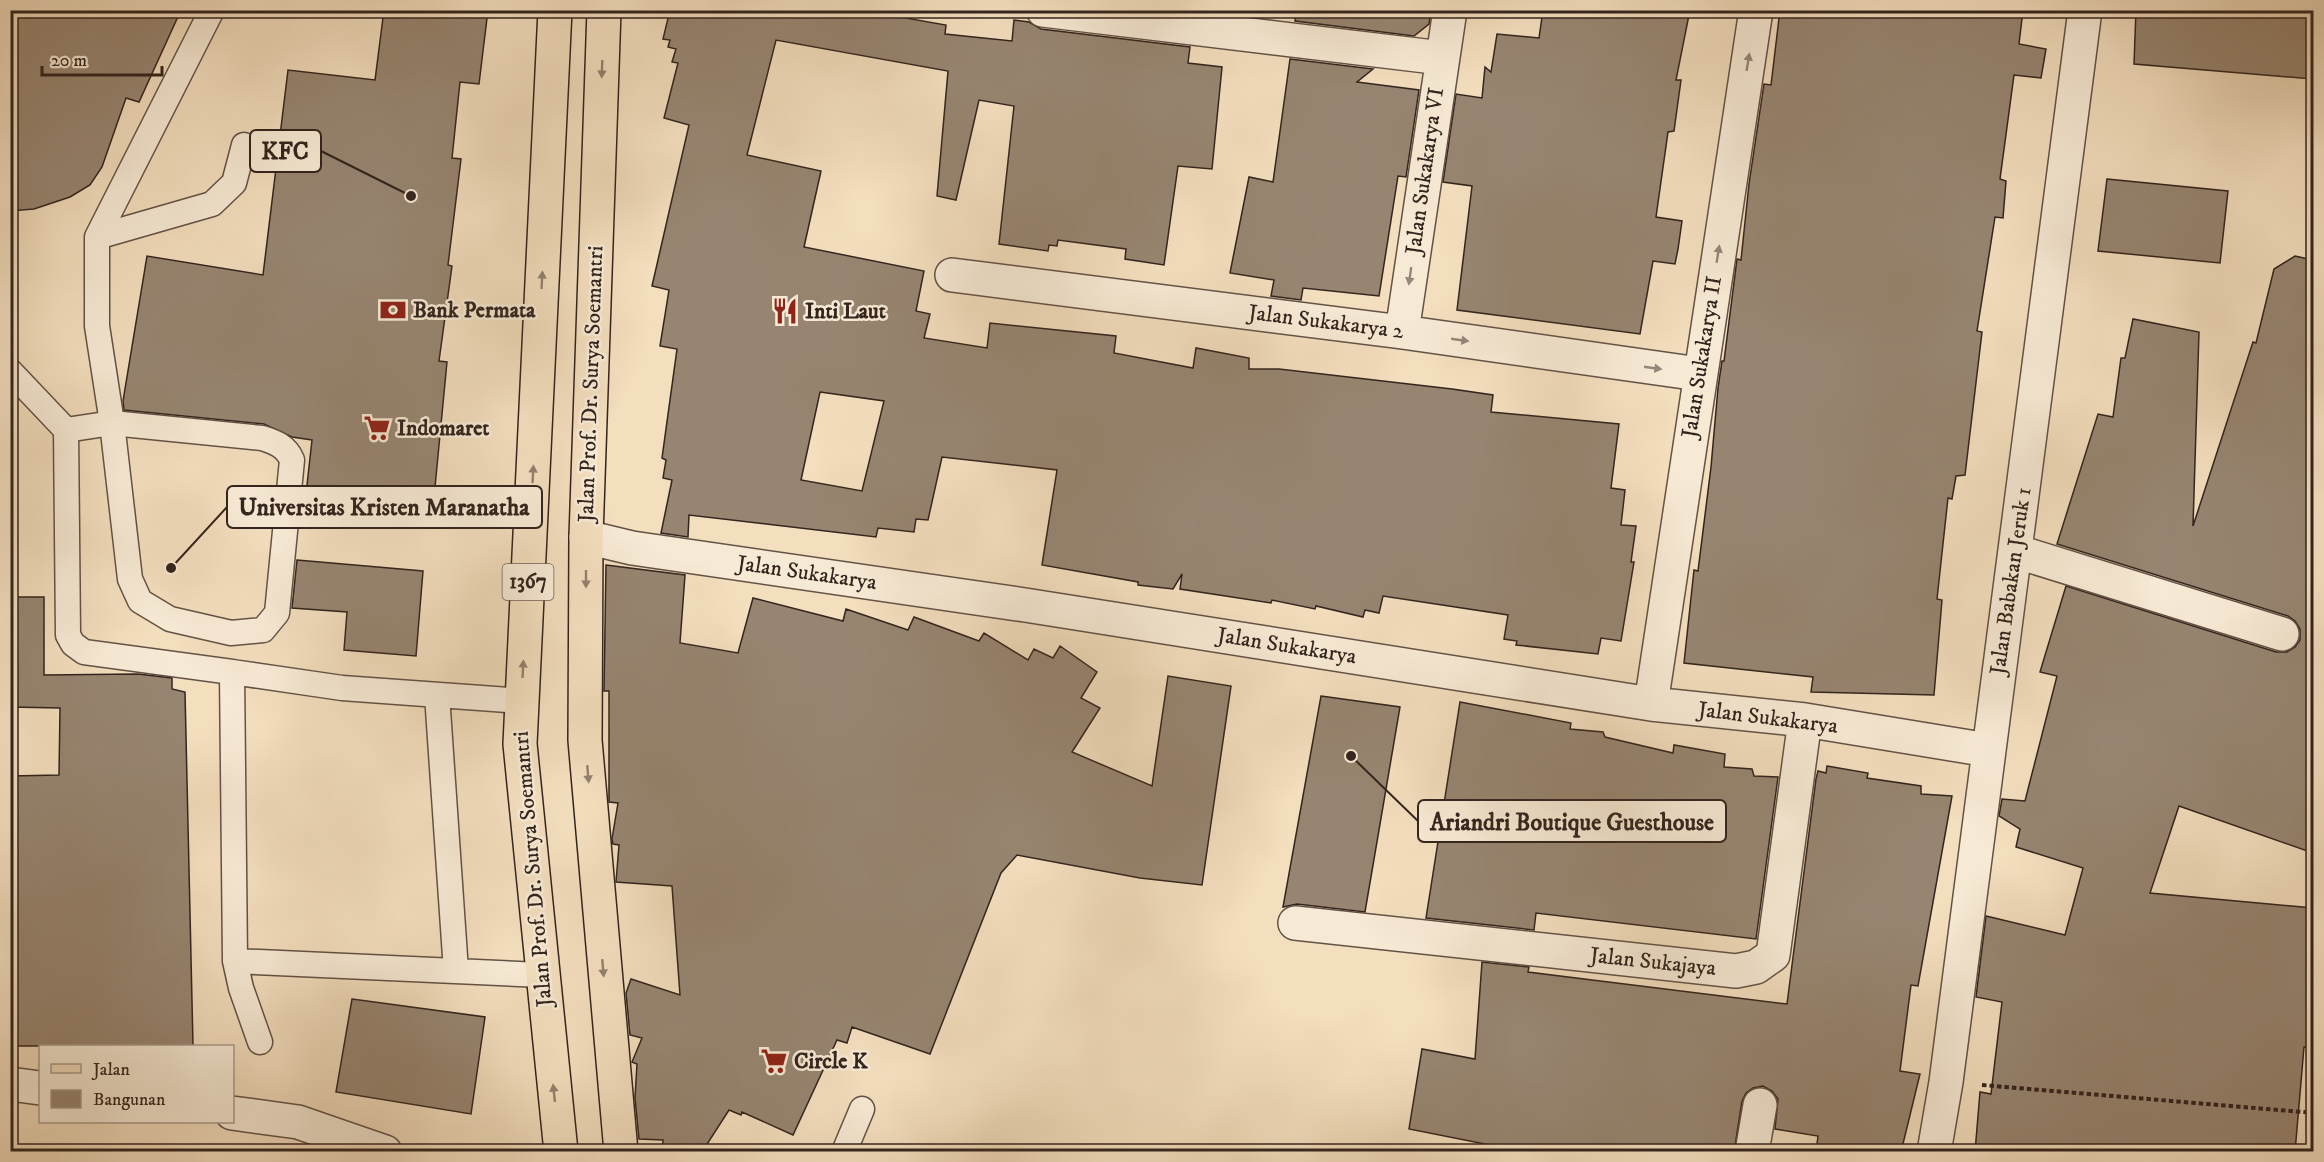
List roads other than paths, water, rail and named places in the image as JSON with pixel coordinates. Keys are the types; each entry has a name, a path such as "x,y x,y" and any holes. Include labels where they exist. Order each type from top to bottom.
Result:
{"main road":[{"name":"Jalan Prof. Dr. Surya Soemantri","path":"555,10 520,744 541,975 561,1152"},
{"name":"Jalan Prof. Dr. Surya Soemantri","path":"604,10 586,537 585,740 621,1152"}],"street":[{"path":"1043,10 1442,58"},
{"name":"Jalan Sukakarya VI","path":"1402,332 1450,10"},
{"name":"Jalan Sukakarya II","path":"1650,704 1756,10"},
{"name":"Jalan Babakan Jeruk 1","path":"1934,1152 1946,1082 2085,10"},
{"name":"Jalan Sukakarya 2","path":"952,275 1402,332 1699,374"},
{"name":"Jalan Sukakarya","path":"586,537 632,548 1025,605 1650,704 1805,720 1988,750"},
{"path":"2015,551 2282,634"},
{"name":"Jalan Sukajaya","path":"1295,923 1736,971 1756,967 1773,955 1805,720"},
{"path":"1752,1152 1760,1105"},
{"path":"234,1113 298,1122 385,1152"}],"lane":[{"path":"66,430 112,423 262,438 279,444 289,453 292,460 276,613 263,630 231,633 220,631 170,619 140,601 130,579 112,423 97,326 97,237 212,10"},
{"path":"97,237 212,204 234,183 244,146"},
{"path":"10,371 66,430 68,634 73,644 84,652 342,688 522,701"},
{"path":"232,672 235,961 241,988 260,1042"},
{"path":"437,695 456,971"},
{"path":"235,961 541,975"},
{"path":"844,1152 862,1109"}],"place":[{"name":"KFC","path":"411,196"},
{"name":"Bank Permata","path":"393,310"},
{"name":"Inti Laut","path":"785,311"},
{"name":"Indomaret","path":"377,428"},
{"name":"Universitas Kristen Maranatha","path":"171,568"},
{"name":"Ariandri Boutique Guesthouse","path":"1351,756"},
{"name":"Circle K","path":"774,1061"}]}
